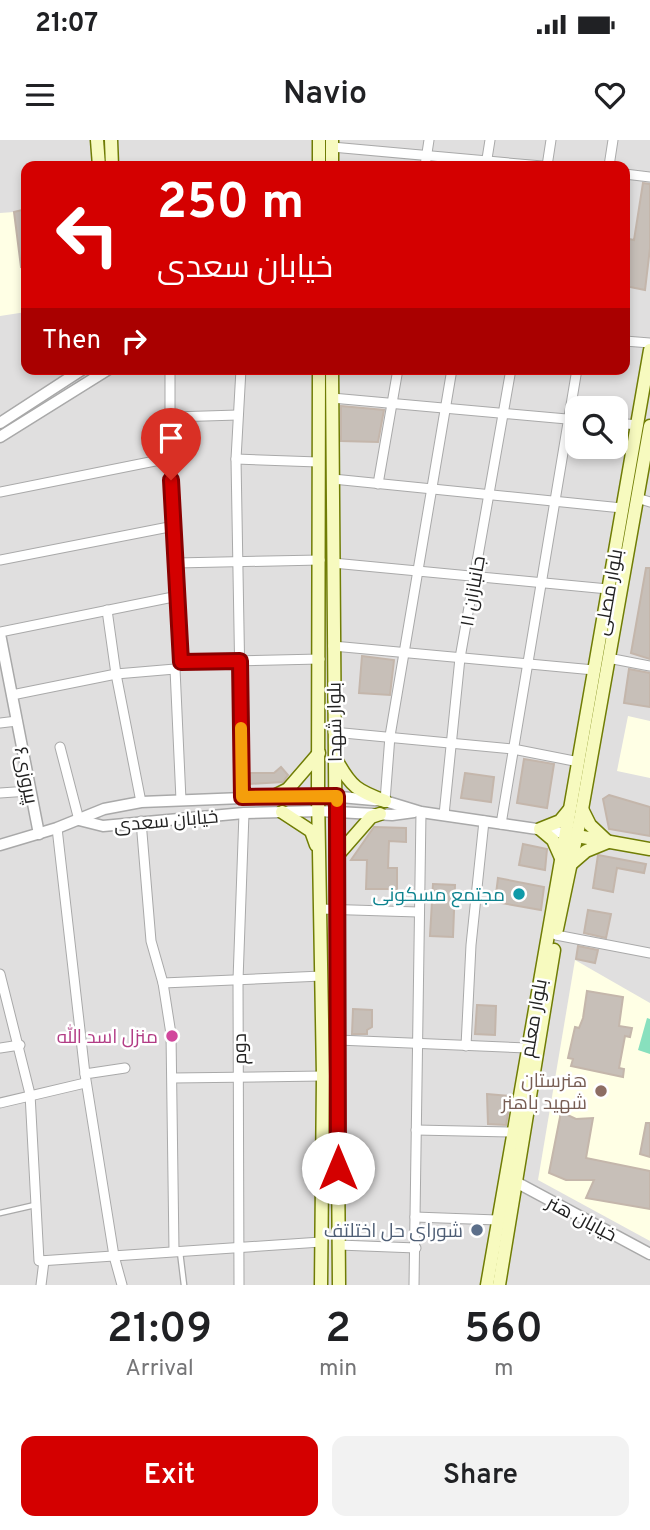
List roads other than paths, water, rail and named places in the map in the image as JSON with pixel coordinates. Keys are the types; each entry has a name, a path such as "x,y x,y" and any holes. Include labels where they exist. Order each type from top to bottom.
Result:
{"main road":[{"path":"97,140 104,161"},
{"path":"106,161 111,140"},
{"path":"317,161 320,140"},
{"name":"بلوار مصلی","path":"576,808 579,762 608,589 637,498 650,350"},
{"name":"بلوار شهدا","path":"319,375 318,461 333,646 333,732 337,796 339,1285"},
{"name":"بلوار شهدا","path":"321,1285 323,1076 318,795 320,659 333,479 332,375"},
{"name":"بلوار مصلی","path":"572,834 608,658 624,532 622,508 644,425"},
{"path":"272,797 288,789 320,753"},
{"path":"334,755 349,783 363,793 385,801"},
{"path":"576,808 608,842 586,850 566,862 553,840 540,829 560,821 576,808"},
{"path":"282,812 311,831 319,854"},
{"path":"336,857 371,817 380,814"},
{"path":"572,834 650,849"},
{"name":"بلوار معلم","path":"487,1285 527,1048 572,834"},
{"name":"بلوار معلم","path":"499,1285 566,862"}],"street":[{"path":"374,151 375,140"},
{"path":"426,161 429,140"},
{"path":"487,161 490,140"},
{"path":"545,161 551,140"},
{"path":"610,161 612,140"},
{"path":"332,144 467,161"},
{"path":"630,175 650,177"},
{"path":"630,341 650,343"},
{"path":"0,423 74,375"},
{"path":"0,437 99,375"},
{"path":"170,375 170,457 178,596 181,800"},
{"path":"241,375 236,459 242,797"},
{"path":"378,484 397,375"},
{"path":"385,801 390,736 451,375"},
{"name":"جانبازان ۱۱","path":"444,815 454,743 460,658 510,375"},
{"path":"575,396 577,375"},
{"path":"332,398 565,419"},
{"path":"172,417 238,415"},
{"path":"501,824 565,456"},
{"path":"0,492 170,457"},
{"path":"236,459 318,461"},
{"path":"333,479 622,508"},
{"path":"637,498 650,502"},
{"path":"0,560 174,526"},
{"path":"176,563 326,561 608,589"},
{"path":"0,633 178,596"},
{"path":"107,610 116,674 141,802"},
{"name":"پیروزی۶","path":"0,633 5,683 12,695 39,834"},
{"path":"333,646 594,670"},
{"path":"608,658 650,666"},
{"path":"12,695 116,674 178,665 320,659"},
{"path":"0,723 16,721"},
{"path":"333,732 513,749 579,762"},
{"path":"60,747 79,820"},
{"path":"0,793 29,790"},
{"name":"خیابان سعدی","path":"0,845 57,828 104,809 141,802 318,795 385,801 421,811"},
{"name":"خیابان سعدی","path":"79,820 103,826 244,813 337,811 380,814 421,811"},
{"path":"414,1285 421,811 572,834"},
{"name":"دوم","path":"239,1285 238,980 244,813"},
{"path":"141,821 151,941 163,983 171,1034 177,1251"},
{"path":"466,1046 470,954 484,821"},
{"path":"57,828 85,1078 114,1256 122,1285"},
{"path":"320,909 418,912"},
{"path":"556,935 650,953"},
{"path":"0,974 20,1045 30,1094 41,1285"},
{"path":"163,983 322,976"},
{"path":"338,1040 527,1048"},
{"path":"0,1048 20,1045"},
{"path":"0,1103 125,1068"},
{"path":"173,1078 323,1076"},
{"path":"416,1130 513,1132"},
{"name":"خیابان هنر","path":"514,1181 650,1254"},
{"path":"415,1217 497,1220"},
{"path":"41,1261 321,1242"},
{"path":"339,1245 416,1248"}],"lane":[{"path":"0,1213 36,1205"},
{"path":"177,1251 184,1285"}],"place":[{"name":"مجتمع مسکونی","path":"519,894"},
{"name":"منزل اسد الله","path":"172,1036"},
{"name":"هنرستان شهید باهنر","path":"601,1091"},
{"name":"شورای حل اختلتف","path":"477,1230"}]}
